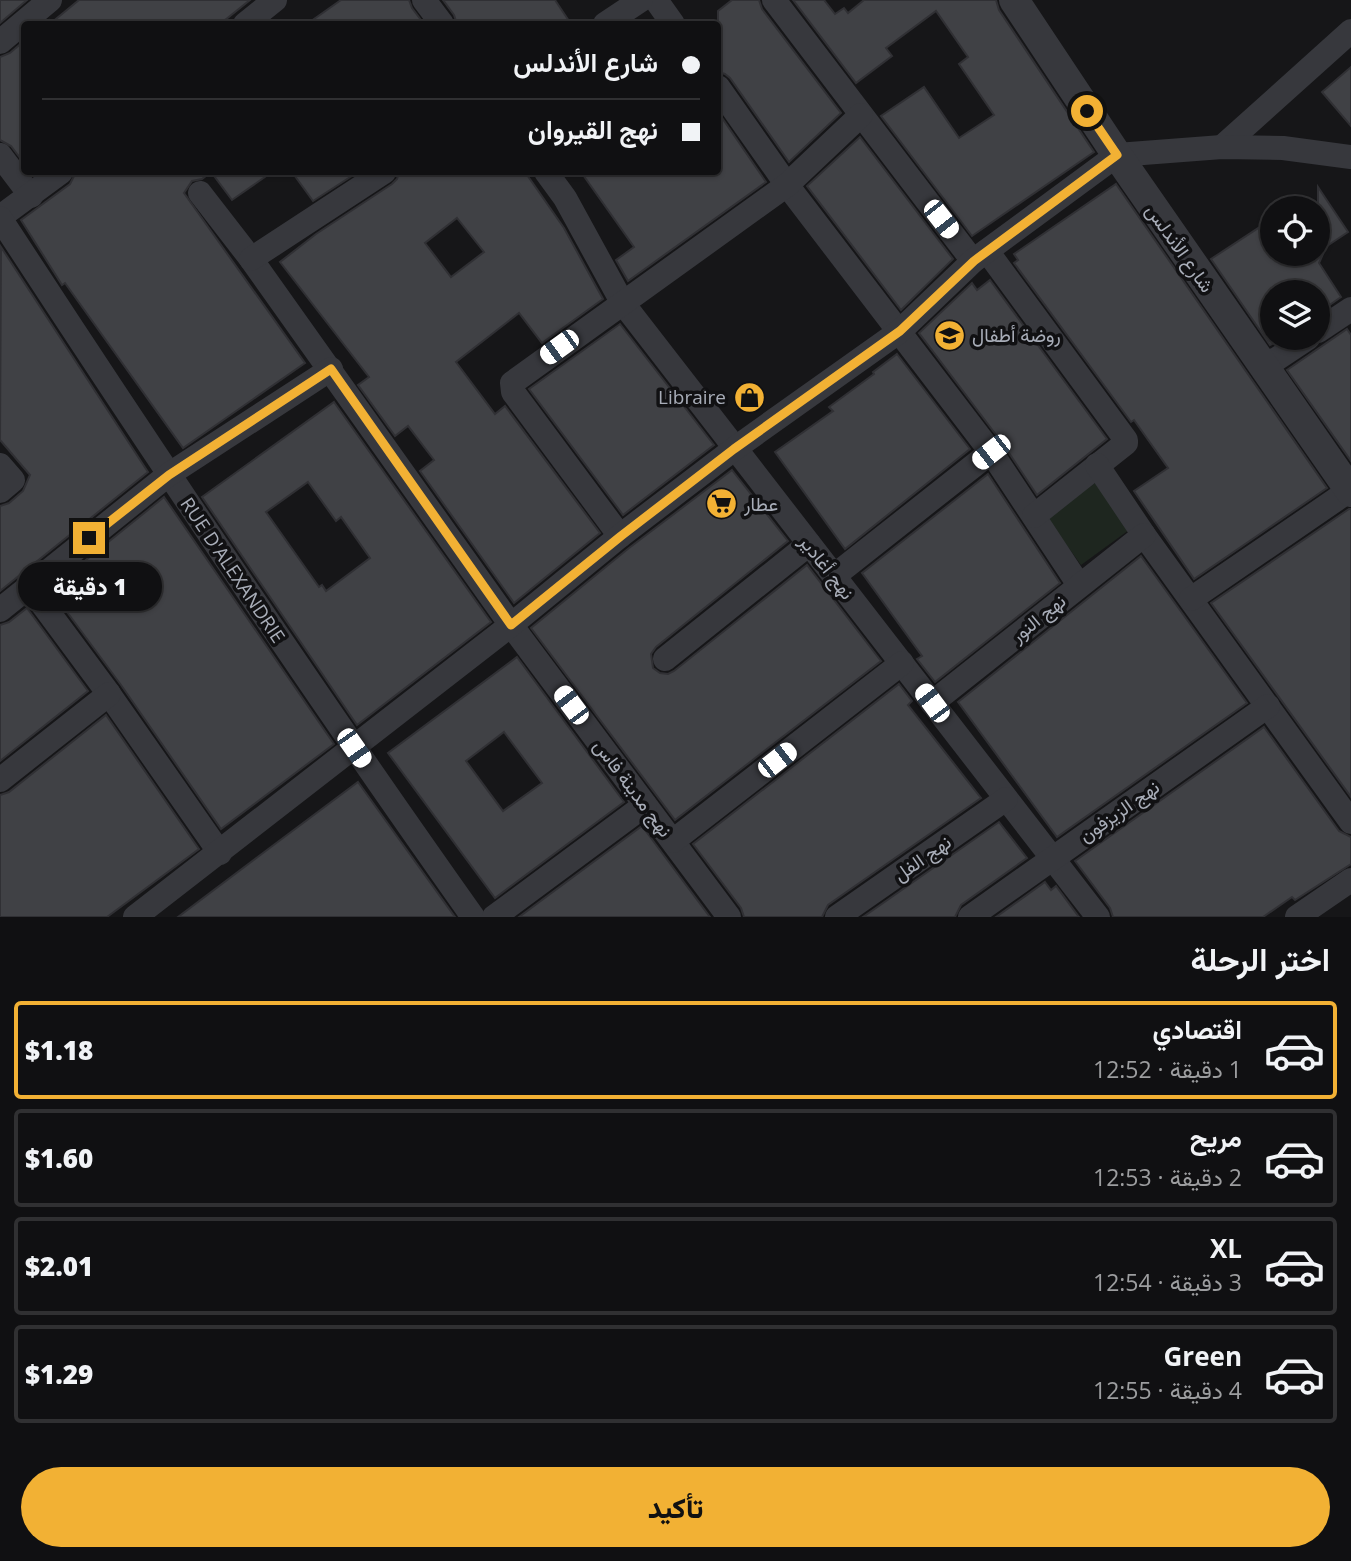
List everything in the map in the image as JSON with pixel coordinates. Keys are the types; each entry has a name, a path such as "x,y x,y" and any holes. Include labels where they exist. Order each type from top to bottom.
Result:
{"street":[{"path":"249,21 275,0"},
{"path":"424,0 440,21"},
{"path":"610,21 641,0"},
{"path":"656,0 671,21"},
{"path":"774,0 861,115 980,256 1126,440 1034,516"},
{"name":"شارع الأندلس","path":"1014,0 1117,155 1350,491"},
{"path":"24,21 46,1"},
{"path":"0,42 21,23"},
{"path":"1222,147 1351,31"},
{"path":"721,91 787,185 991,452 1079,585"},
{"path":"621,536 513,392 515,379 787,185 861,115"},
{"path":"141,915 734,449 900,331 980,256 1117,155 1222,147 1283,148 1351,157"},
{"path":"0,155 30,196"},
{"path":"0,218 57,175"},
{"path":"251,259 379,175"},
{"name":"نهج أغادير","path":"548,175 565,198 622,302 1098,917"},
{"name":"نهج مدينة فاس","path":"200,193 331,369 511,625 729,917"},
{"name":"RUE D'ALEXANDRIE","path":"0,218 169,475 354,748 473,917"},
{"path":"1330,323 1351,309"},
{"path":"1263,368 1290,350"},
{"path":"0,610 169,475 331,369"},
{"path":"834,576 991,452"},
{"path":"0,464 13,480 0,491"},
{"path":"1097,465 1144,535 1351,822"},
{"path":"1191,599 1350,491"},
{"name":"نهج النور","path":"932,703 1144,535"},
{"path":"665,659 809,544"},
{"path":"29,586 220,853"},
{"path":"673,841 902,663"},
{"path":"0,779 108,694"},
{"name":"نهج الزيزفون","path":"970,917 1268,706"},
{"name":"نهج الفل","path":"837,917 1006,799"},
{"path":"494,917 646,805"},
{"path":"1297,917 1351,880"}],"shaded area":[{"path":"1095,483 1129,530 1081,565 1047,518"}],"building":[{"path":"0,0 27,0 0,23"},
{"path":"79,0 250,0 224,21 53,21"},
{"path":"341,0 409,0 422,21 311,21"},
{"path":"443,0 555,0 569,21 456,21"},
{"path":"732,0 759,0 762,9 841,113 789,162 730,78 721,73 721,21 718,21 718,11"},
{"path":"793,0 824,0 835,14 844,8 848,13 864,0 996,0 999,10 1094,152 972,236 881,116 924,87 959,138 994,115 959,64 968,57 936,11 886,48 892,56 856,83"},
{"path":"21,44 21,159 11,146 0,140 0,57"},
{"path":"1351,67 1351,126 1322,92"},
{"path":"721,116 766,182 628,281 616,260 634,247 583,175 721,175"},
{"path":"860,137 953,259 901,310 807,186"},
{"path":"74,175 207,175 192,181 184,193 305,363 183,448 65,283 62,285 21,220 70,184"},
{"path":"213,175 268,175 232,200"},
{"path":"294,175 353,175 313,201"},
{"path":"398,175 527,175 564,228 603,299 542,343 519,313 456,362 495,414 505,406 600,533 514,603 420,471 434,460 408,426 395,436 358,385 369,377 280,262 316,234 392,184","holes":["457,218 484,252 451,277 425,243"]},
{"path":"1116,184 1327,488 1194,579 1134,491 1168,468 1014,263 1018,260 1014,254"},
{"path":"1330,205 1348,232 1330,244"},
{"path":"1260,227 1260,266 1321,266 1330,280 1260,280 1260,330 1211,259"},
{"path":"1,247 148,472 0,591 0,506 9,503 23,491 30,475 0,440"},
{"path":"990,280 1107,439 1037,495 1003,444 919,333 972,283 977,290"},
{"path":"1330,280 1341,297 1330,305"},
{"path":"620,324 714,445 623,515 529,389"},
{"path":"1347,329 1351,335 1351,461 1287,370 1316,350 1330,350 1330,341"},
{"path":"897,354 970,449 845,549 775,452 833,411 829,407"},
{"path":"334,402 491,622 357,725 202,497","holes":["308,482 336,521 341,517 370,558 326,591 322,585 319,587 266,512"]},
{"path":"732,470 788,541 656,647 651,654 653,668 660,673 668,674 674,671 807,565 881,661 675,820 531,628 629,548"},
{"path":"988,474 1060,583 935,682 917,659 922,656 862,573"},
{"path":"164,497 334,744 221,829 121,685 50,589"},
{"path":"1351,509 1351,797 1211,603"},
{"path":"1141,556 1247,703 1057,837 958,702"},
{"path":"27,608 88,691 0,761 0,625 9,622"},
{"path":"517,657 624,802 495,898 388,753","holes":["504,732 542,783 503,811 466,761"]},
{"path":"899,684 912,701 908,705 981,798 828,905 822,917 744,917 741,908 693,844"},
{"path":"106,715 199,849 107,917 0,917 0,795 9,792"},
{"path":"1264,727 1339,831 1351,837 1351,864 1295,900 1292,897 1263,917 1113,917 1110,908 1075,861"},
{"path":"358,782 455,917 178,917 271,847"},
{"path":"999,822 1027,858 961,905 955,917 863,917"},
{"path":"642,826 710,917 519,917"},
{"path":"1045,882 1051,890 1056,886 1079,917 996,917"}],"place":[{"name":"روضة أطفال","path":"949,335"},
{"name":"Libraire","path":"749,397"},
{"name":"عطار","path":"721,504"}],"route":[{"path":"89,538 169,475 331,369 511,625 734,449 900,331 974,261 1117,155 1087,111"}]}
